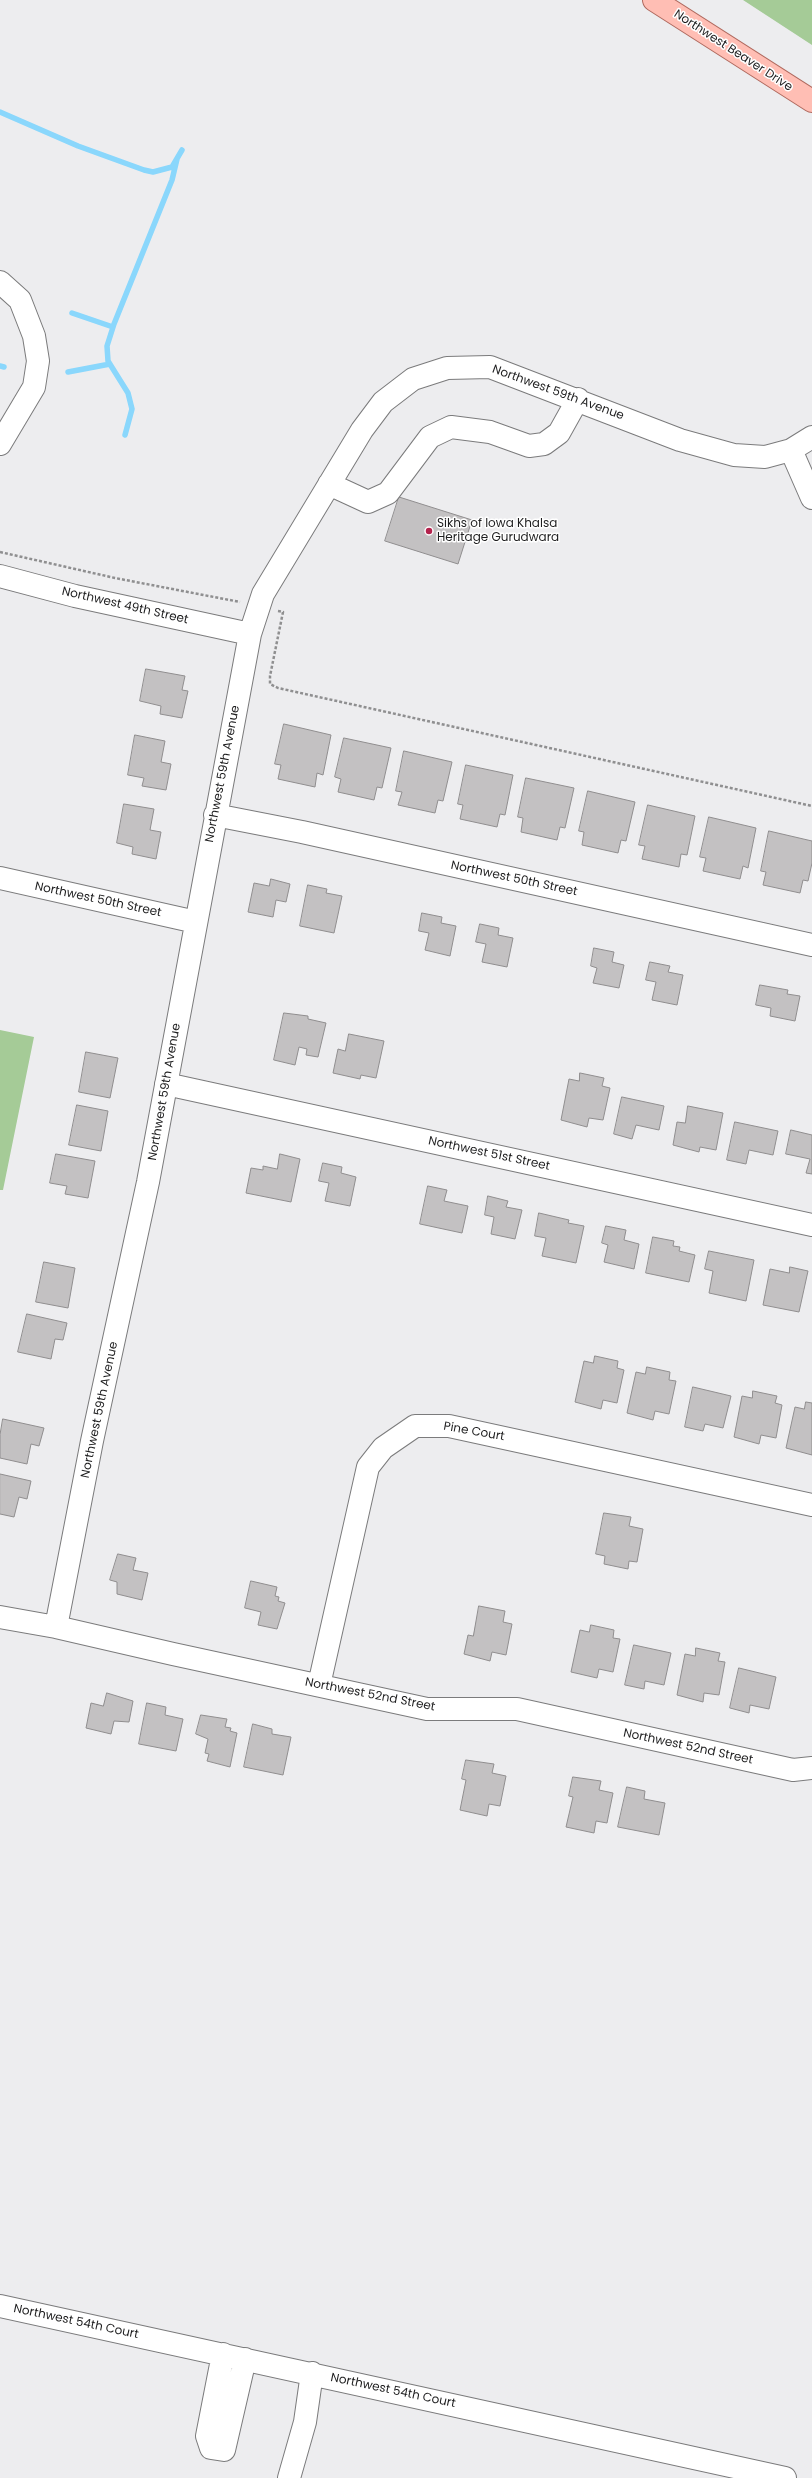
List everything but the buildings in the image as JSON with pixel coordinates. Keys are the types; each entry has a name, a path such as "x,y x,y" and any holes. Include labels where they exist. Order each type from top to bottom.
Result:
{"main road":[{"name":"Northwest Beaver Drive","path":"654,0 812,101"}],"street":[{"path":"0,282 20,300 34,336 38,361 34,387 0,444"},
{"name":"Northwest 59th Avenue","path":"56,1627 92,1441 148,1182 215,815 250,634 263,594 362,430 383,402 413,379 448,368 490,367 578,399 680,440 731,454 765,457 791,450 812,437"},
{"path":"330,484 368,502 388,493 430,437 451,427 490,432 529,446 544,444 559,433 578,399"},
{"path":"791,450 812,498"},
{"name":"Northwest 49th Street","path":"0,576 75,596 250,634"},
{"name":"Northwest 50th Street","path":"215,815 318,835 812,945"},
{"name":"Northwest 50th Street","path":"0,878 196,922"},
{"name":"Northwest 51st Street","path":"166,1084 812,1225"},
{"name":"Pine Court","path":"319,1685 368,1467 383,1448 415,1426 449,1426 812,1505"},
{"name":"Northwest 52nd Street","path":"0,1617 56,1627 427,1709 517,1709 794,1770 812,1768"},
{"name":"Northwest 54th Court","path":"0,2306 785,2478"},
{"path":"223,2354 207,2436 211,2448 224,2450 245,2359"},
{"path":"289,2478 305,2422 312,2374"}],"path":[{"path":"0,552 115,578 283,612 270,676 270,684 278,688 812,806"}],"green space":[{"path":"743,0 812,0 812,45"},
{"path":"0,1030 34,1037 3,1190 0,1190"}],"waterway":[{"path":"0,112 78,146 153,172 172,167 182,150"},
{"path":"125,435 132,409 128,393 108,361 107,346 114,324 172,180 177,159"},
{"path":"72,313 113,327"},
{"path":"68,372 110,364"},
{"path":"0,366 4,367"}],"place":[{"name":"Sikhs of Iowa Khalsa Heritage Gurudwara","path":"429,531"}]}
